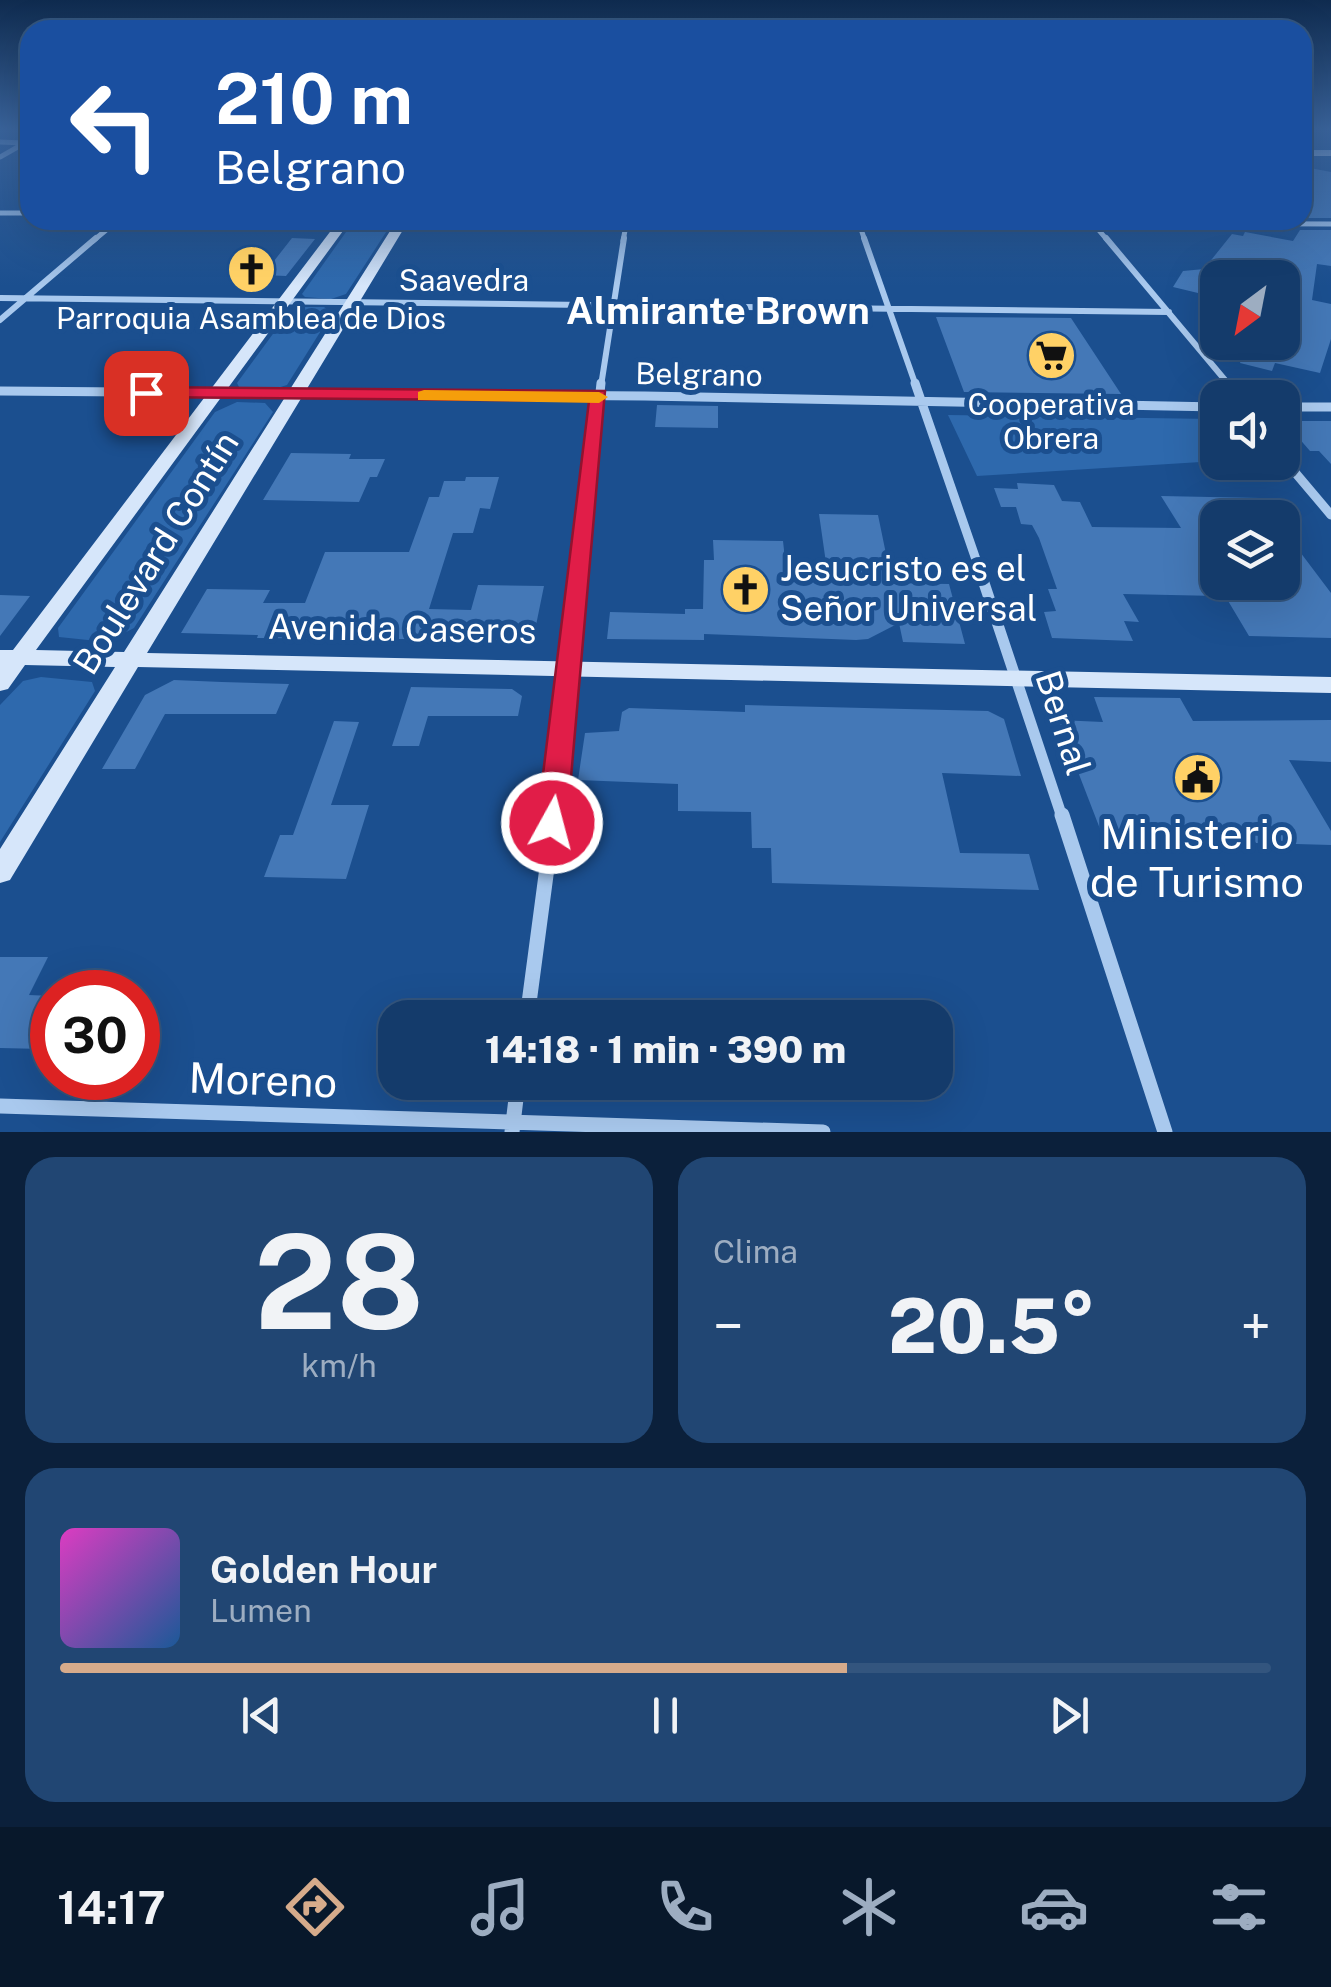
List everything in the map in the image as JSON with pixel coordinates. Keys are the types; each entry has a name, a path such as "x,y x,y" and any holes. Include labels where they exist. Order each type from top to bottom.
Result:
{"main road":[{"name":"Boulevard Contín","path":"0,683 9,658 218,394 339,230"},
{"name":"Boulevard Contín","path":"0,872 397,230"},
{"name":"Avenida Caseros","path":"9,658 1331,685"}],"street":[{"path":"0,320 106,230"},
{"path":"529,1000 572,668 610,304 625,230"},
{"name":"Bernal","path":"861,230 1017,678 1166,1132"},
{"path":"1099,230 1225,380"},
{"name":"Saavedra","path":"0,298 1169,312"},
{"name":"Belgrano","path":"0,391 294,396 599,395 1200,407"},
{"path":"1300,407 1331,407"},
{"path":"1300,478 1331,515"},
{"path":"512,1128 516,1100"},
{"name":"Moreno","path":"0,1106 512,1128 823,1132"}],"shaded area":[{"path":"347,230 387,230 346,294 331,299 302,294"},
{"path":"324,307 332,313 287,385 274,389 239,387 237,383 289,312"},
{"path":"237,402 265,403 273,412 134,628 107,642 59,637 58,628 215,412"},
{"path":"948,415 1200,419 1200,462 977,476"},
{"path":"41,677 92,682 95,691 0,842 0,705 23,681"}],"building":[{"path":"1312,181 1331,181 1331,218 1312,218"},
{"path":"1300,230 1331,230 1331,266 1317,264 1312,300 1331,304 1331,339 1320,373 1275,363 1272,371 1240,363 1300,360 1300,260 1211,260 1232,234 1243,236 1245,232 1293,241"},
{"path":"292,238 315,239 286,276 263,275"},
{"path":"1200,269 1198,293 1173,287 1183,271"},
{"name":"Cooperativa Obrera","path":"936,317 1071,318 1121,394 964,392"},
{"path":"657,405 718,406 718,428 655,427"},
{"path":"1300,421 1331,421 1331,464 1319,451 1310,451 1300,439"},
{"path":"291,453 385,459 377,477 370,477 359,502 263,500"},
{"path":"466,477 499,477 490,509 480,508 473,533 453,533 429,609 471,610 478,585 544,586 533,640 257,638 258,635 181,633 207,589 270,590 263,603 305,603 325,552 409,552 429,497 439,497 444,481 465,481"},
{"path":"1017,483 1054,485 1062,501 1080,502 1092,527 1181,528 1161,496 1261,500 1200,500 1200,596 1123,594 1139,622 1124,621 1133,641 1052,638 1044,612 1056,611 1048,589 1057,589 1039,538 1032,525 1021,524 1016,507 1001,507 994,488 1018,489"},
{"path":"819,514 878,515 892,583 949,584 965,644 903,642 899,623 868,639 856,640 704,634 704,640 607,639 610,612 685,614 685,609 703,609 704,560 714,560 713,540 783,541 786,568 827,570"},
{"path":"1300,552 1331,593 1331,638 1249,636 1228,600 1300,600"},
{"path":"0,595 30,596 0,636"},
{"path":"174,680 289,684 276,714 165,714 135,769 102,769 145,695"},
{"path":"411,687 512,689 522,696 518,716 428,716 419,746 392,746"},
{"path":"1094,697 1180,698 1193,721 1331,720 1331,762 1289,760 1331,831 1331,845 1256,843 1252,836 1102,834 1058,720 1103,722"},
{"path":"745,705 988,711 1004,719 1021,776 942,773 960,853 1029,854 1039,890 772,883 771,848 752,848 751,812 678,811 678,784 578,780 585,733 619,731 622,712 629,708 745,712"},
{"path":"334,721 359,722 331,805 369,805 346,879 264,877 280,835 293,835"},
{"path":"0,957 48,957 42,970 30,970 30,1049 0,1048"}],"slow traffic":[{"path":"424,396 599,397"}],"place":[{"name":"Parroquia Asamblea de Dios","path":"251,270"},
{"name":"Cooperativa Obrera","path":"1051,356"},
{"name":"Jesucristo es el Señor Universal","path":"745,589"},
{"name":"Ministerio de Turismo","path":"1197,778"}],"district":[{"name":"Almirante Brown","path":"718,311"}],"route":[{"path":"146,393 599,395 552,823"}]}
